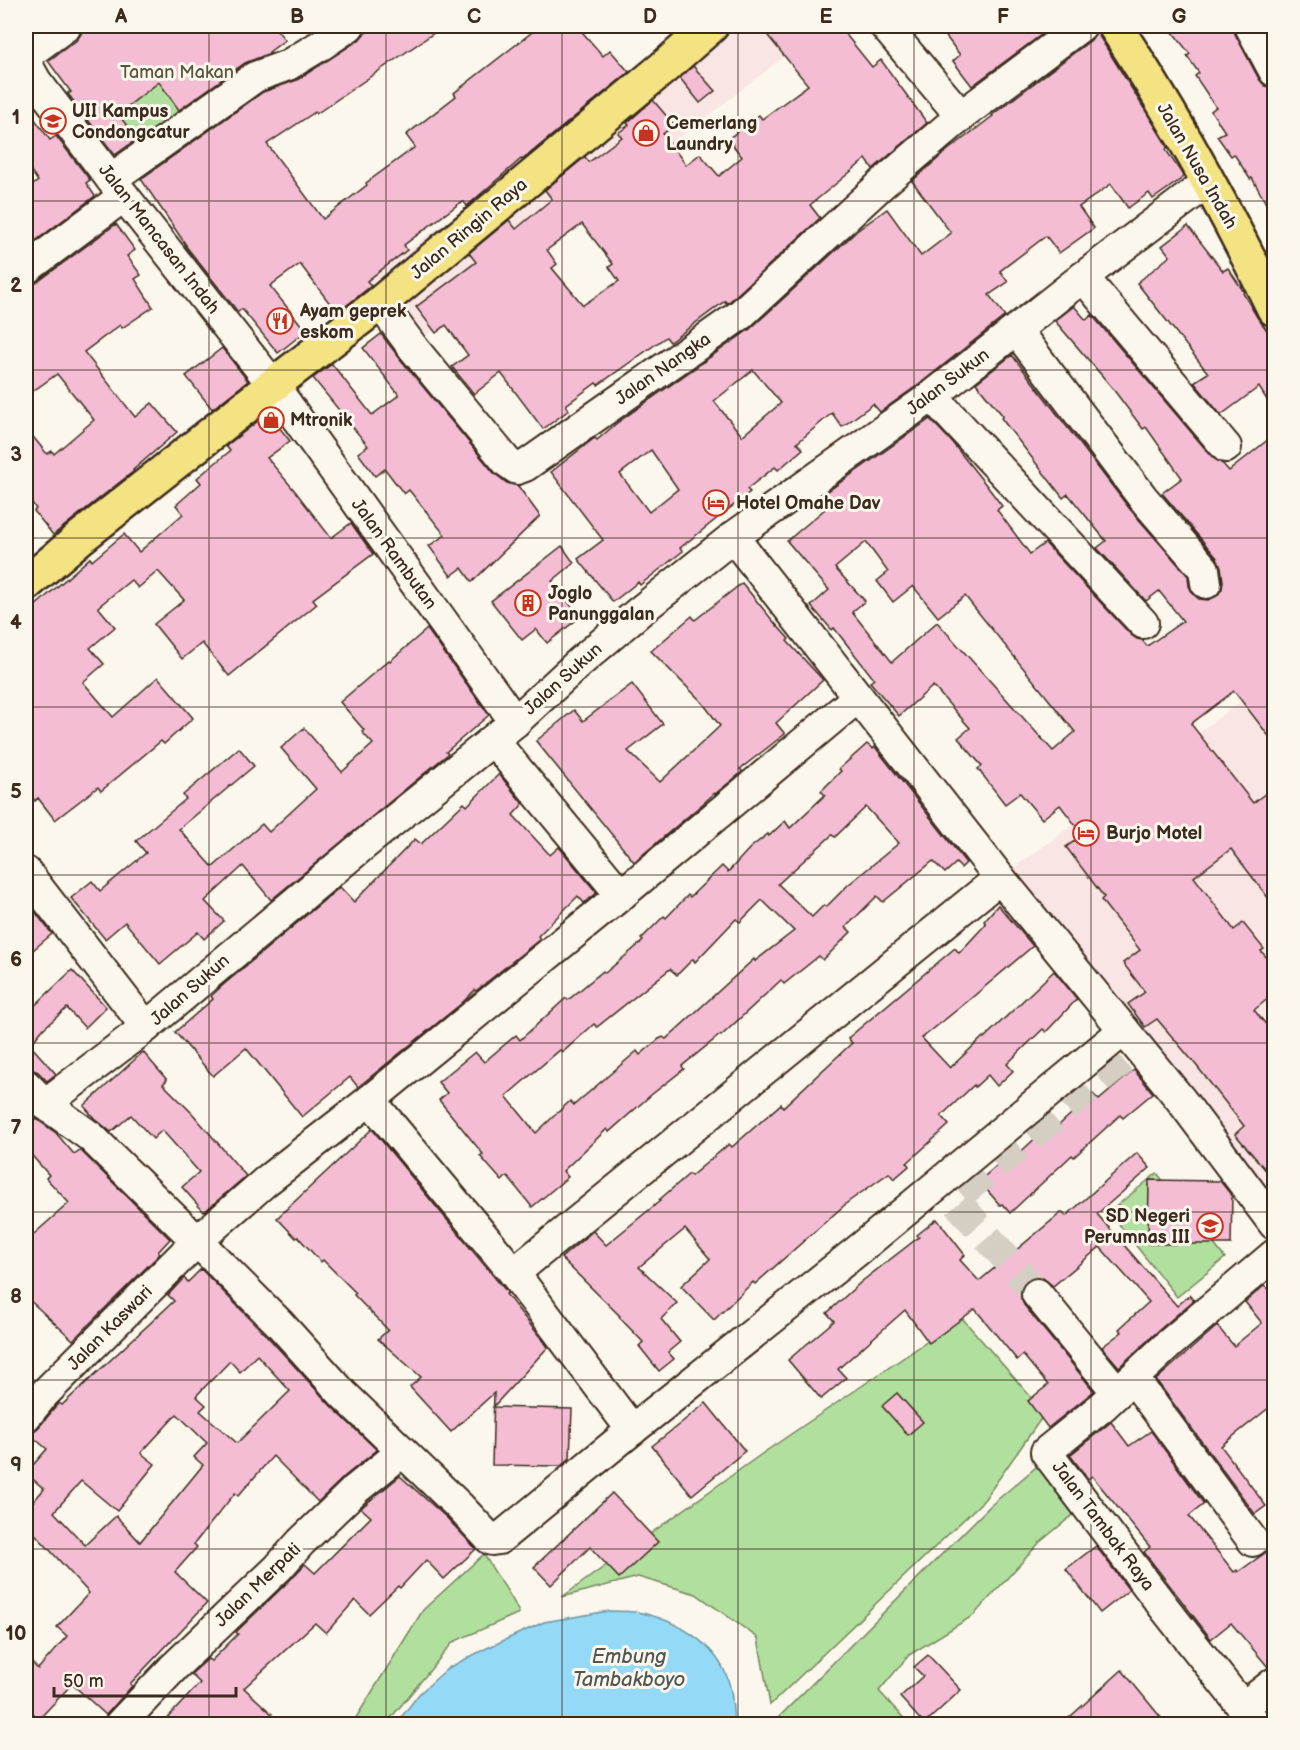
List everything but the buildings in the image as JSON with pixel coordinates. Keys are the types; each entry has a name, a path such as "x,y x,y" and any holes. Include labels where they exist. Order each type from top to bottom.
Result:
{"main road":[{"name":"Jalan Ringin Raya","path":"26,584 81,537 380,303 711,26"},
{"name":"Jalan Nusa Indah","path":"1123,29 1275,309"}],"street":[{"path":"28,72 66,26"},
{"path":"26,269 118,187 255,76 288,64 349,26"},
{"path":"885,26 961,116 1081,26"},
{"path":"1250,26 1275,70"},
{"name":"Jalan Mancasan Indah","path":"28,72 273,385"},
{"name":"Jalan Nangka","path":"380,303 414,349 507,462 517,469 740,315 883,183 961,116"},
{"name":"Jalan Sukun","path":"35,1095 146,1027 283,911 504,731 580,662 733,537 932,396 1208,182"},
{"path":"1083,277 1226,447"},
{"path":"1016,330 1143,498 1204,569 1206,583"},
{"name":"Jalan Rambutan","path":"273,385 504,731 621,895"},
{"path":"932,396 1143,623"},
{"path":"733,537 1000,878 1181,1100 1275,1224"},
{"name":"Jalan Kaswari","path":"26,1416 44,1394 197,1241 266,1181 370,1100 621,895 858,697"},
{"path":"26,872 146,1027"},
{"path":"514,1273 1000,878"},
{"path":"35,1095 91,1137 279,1323 343,1394 489,1538 496,1540 862,1247 1124,1030"},
{"path":"370,1100 514,1273 632,1430"},
{"name":"Jalan Tambak Raya","path":"1250,1716 1046,1452 1275,1255"},
{"path":"1037,1294 1125,1385 1253,1541"},
{"name":"Jalan Merpati","path":"120,1725 174,1667 278,1568 332,1512 356,1489 402,1452"},
{"path":"1250,1716 1275,1683"}],"shaded area":[{"path":"707,26 823,26 415,345 367,281"},
{"path":"1274,677 1274,1206 1000,878"}],"green space":[{"name":"Taman Makan","path":"167,26 201,26 238,85 98,174 55,101"},
{"path":"1157,1173 1225,1258 1177,1297 1109,1212"},
{"path":"962,1318 1045,1413 984,1500 770,1705 758,1638 696,1594 638,1577 562,1597 763,1453"},
{"path":"1042,1462 1080,1509 1040,1542 974,1615 909,1655 879,1691 909,1724 779,1724 777,1719 990,1506"},
{"path":"484,1554 519,1613 453,1642 386,1724 352,1724 423,1610"}],"water":[{"name":"Embung Tambakboyo","path":"609,1611 638,1612 657,1617 698,1639 720,1662 727,1676 732,1696 734,1724 396,1724 419,1694 448,1668 544,1622"}],"tunnel":[{"path":"1037,1294 954,1199 1138,1048"}],"place":[{"name":"UII Kampus Condongcatur","path":"53,121"},
{"name":"Cemerlang Laundry","path":"646,133"},
{"name":"Ayam geprek eskom","path":"280,321"},
{"name":"Mtronik","path":"271,420"},
{"name":"Hotel Omahe Dav","path":"716,503"},
{"name":"Joglo Panunggalan","path":"528,603"},
{"name":"Burjo Motel","path":"1086,833"},
{"name":"SD Negeri Perumnas III","path":"1210,1226"}]}
